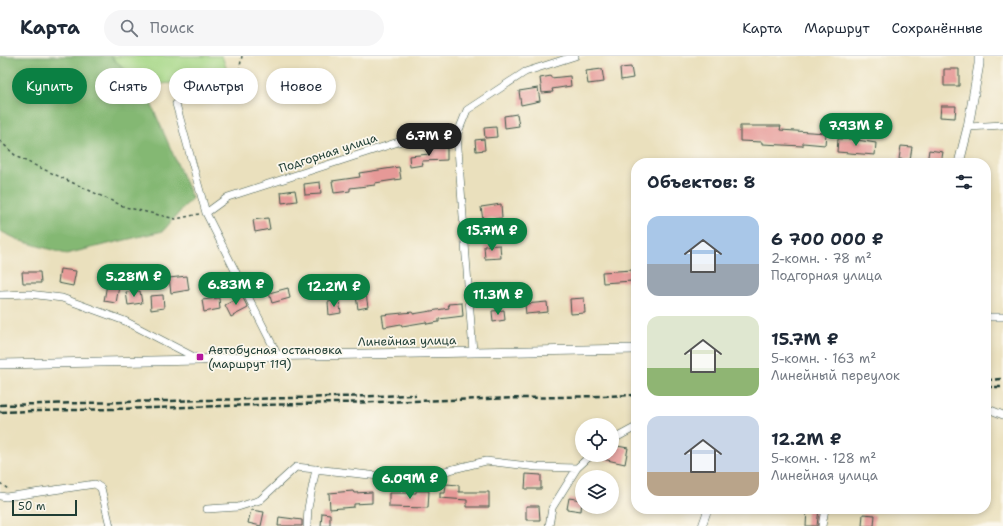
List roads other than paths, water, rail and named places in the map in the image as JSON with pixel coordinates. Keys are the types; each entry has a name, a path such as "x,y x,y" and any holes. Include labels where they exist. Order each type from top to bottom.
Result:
{"street":[{"path":"473,352 457,135 467,110 525,72 575,56"},
{"path":"960,158 968,127 979,64 979,56"},
{"path":"176,104 206,213 278,356"},
{"path":"968,127 1003,125"},
{"name":"Подгорная улица","path":"206,213 228,197 420,135 457,135"},
{"path":"0,295 30,294 62,298 125,321 200,360"},
{"path":"991,317 1003,317"},
{"name":"Линейная улица","path":"0,364 200,360 257,356 631,349"},
{"path":"991,410 1003,415"},
{"path":"619,436 631,430"},
{"path":"207,509 238,507 260,500 296,467 388,477 425,476 486,461 537,467 577,468"},
{"path":"549,526 552,508 577,468 583,462"},
{"path":"307,526 308,508 316,469"},
{"path":"0,496 6,497 95,484 101,488 110,526"},
{"path":"702,526 706,514"},
{"path":"822,526 824,514"}],"railway":[{"path":"991,380 1003,379"},
{"path":"991,387 1003,387"},
{"path":"0,405 416,395"},
{"path":"0,412 631,395"}],"place":[{"name":"Автобусная остановка (маршрут 119)","path":"200,357"}]}
